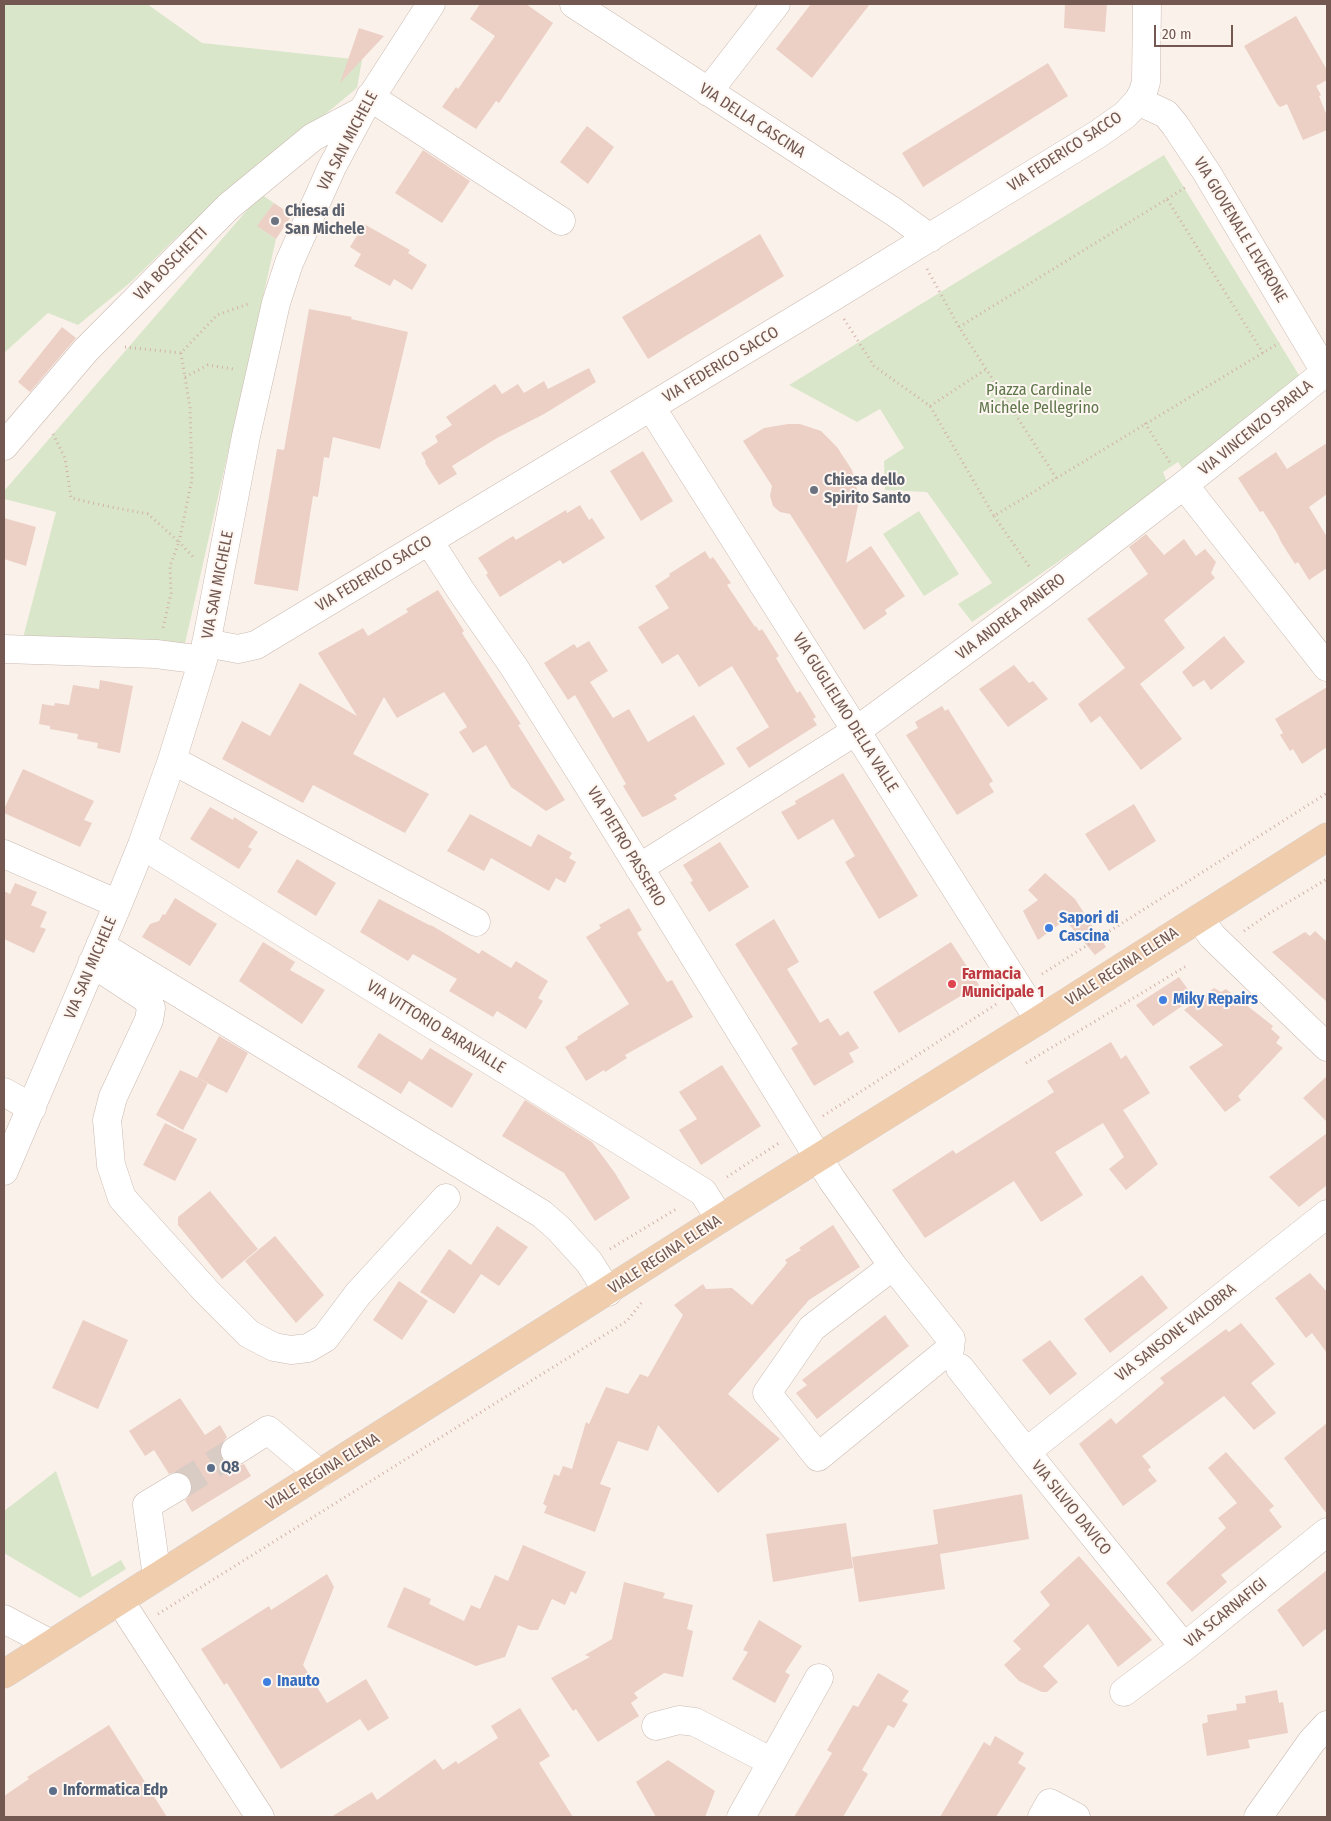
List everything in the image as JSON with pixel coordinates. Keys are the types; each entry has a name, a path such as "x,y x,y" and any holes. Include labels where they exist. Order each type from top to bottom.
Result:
{"main road":[{"name":"VIALE REGINA ELENA","path":"4,1674 608,1292 720,1219 1327,837"}],"street":[{"name":"VIA SAN MICHELE","path":"4,1171 118,904 142,845 172,760 204,651 246,436 276,304 289,263 332,167 366,104 431,4"},
{"name":"VIA DELLA CASCINA","path":"574,4 894,212 922,243"},
{"path":"708,92 776,4"},
{"name":"VIA FEDERICO SACCO","path":"4,649 156,654 256,646 922,243 1098,134 1125,115 1138,101 1146,82 1147,4"},
{"name":"VIA GIOVENALE LEVERONE","path":"1138,101 1166,114 1174,125 1207,173 1327,373"},
{"path":"366,104 561,221"},
{"name":"VIA BOSCHETTI","path":"4,446 93,342 229,206 313,137 366,104"},
{"name":"VIA VINCENZO SPARLA","path":"1184,485 1327,373"},
{"name":"VIA GUGLIELMO DELLA VALLE","path":"651,407 1039,1020"},
{"path":"1184,485 1327,668"},
{"name":"VIA ANDREA PANERO","path":"639,868 856,730 1046,591 1184,485"},
{"name":"VIA PIETRO PASSERIO","path":"429,541 514,667 832,1180 893,1266 951,1339 950,1349 818,1457 767,1393 812,1328 893,1266"},
{"path":"172,760 476,922"},
{"name":"VIA VITTORIO BARAVALLE","path":"142,845 703,1192 720,1219"},
{"path":"4,854 118,904"},
{"path":"1198,918 1212,936 1327,1047"},
{"path":"96,954 147,999 151,1008 149,1020 113,1098 107,1120 112,1165 122,1198 206,1291 249,1334 274,1347 291,1350 308,1348 325,1338 358,1294 446,1198"},
{"path":"96,954 542,1214 559,1229 589,1262 608,1292"},
{"path":"4,1092 32,1108"},
{"name":"VIA SANSONE VALOBRA","path":"1026,1452 1327,1214"},
{"name":"VIA SILVIO DAVICO","path":"960,1368 1184,1647"},
{"path":"235,1451 268,1430 320,1474"},
{"path":"158,1577 147,1505 177,1487"},
{"name":"VIA SCARNAFIGI","path":"1124,1692 1184,1647 1327,1532"},
{"path":"120,1601 260,1817"},
{"path":"4,1619 51,1644"},
{"path":"741,1817 819,1678"},
{"path":"656,1726 679,1720 695,1722 772,1762"},
{"path":"1258,1817 1312,1742 1327,1725"},
{"path":"1042,1817 1050,1803 1076,1817"}],"path":[{"path":"959,327 1168,199 1263,354"},
{"path":"922,243 959,327 1057,479"},
{"path":"831,298 874,366 930,406 994,516 1046,591"},
{"path":"181,353 217,315 254,302"},
{"path":"994,516 1300,330"},
{"path":"93,342 142,350 181,353"},
{"path":"156,654 171,594 170,566 179,542 192,479 190,408 181,353"},
{"path":"185,378 208,365 236,370"},
{"path":"930,406 985,370"},
{"path":"1145,424 1184,485"},
{"path":"52,434 66,458 71,498 148,514 179,542 196,561"},
{"path":"1041,975 1327,794"},
{"path":"1242,933 1270,913 1327,879"},
{"path":"1019,1067 1188,965"},
{"path":"820,1117 1002,1001"},
{"path":"727,1177 783,1141"},
{"path":"589,1262 679,1207"},
{"path":"154,1617 627,1321 646,1298"}],"green space":[{"path":"4,4 147,4 202,43 362,60 357,88 178,236 131,282 78,325 48,313 4,353"},
{"name":"Piazza Cardinale Michele Pellegrino","path":"1164,155 1302,380 1185,473 1178,462 1163,472 1168,485 972,622 958,604 992,583 927,492 885,490 884,461 904,448 880,409 857,422 789,385"},
{"path":"261,194 274,203 258,226 276,239 182,657 20,649 56,512 4,499 4,491"},
{"path":"919,511 959,574 924,596 883,534"},
{"path":"56,1471 92,1577 121,1560 126,1569 80,1598 4,1553 4,1511"}],"building":[{"path":"480,4 526,4 553,23 499,103 496,101 476,129 442,107 456,87 458,89 495,36 470,19"},
{"path":"811,4 870,4 812,78 776,49"},
{"path":"1065,4 1107,4 1105,32 1064,28"},
{"path":"1296,16 1327,70 1327,80 1316,86 1321,95 1319,96 1327,116 1327,130 1303,140 1287,104 1280,107 1277,104 1244,46"},
{"path":"359,28 384,36 340,83"},
{"path":"1048,63 1068,96 923,187 902,153"},
{"path":"587,126 614,147 588,184 560,162"},
{"path":"423,150 470,181 442,223 395,193"},
{"name":"Chiesa di San Michele","path":"274,203 292,215 276,239 257,226"},
{"path":"364,224 410,250 408,253 427,265 412,290 394,279 390,286 354,266 361,254 350,247"},
{"path":"760,234 784,276 648,359 622,317"},
{"path":"309,309 352,317 351,319 408,332 380,449 333,437 329,458 324,457 318,497 313,496 298,591 254,584 277,449 284,450"},
{"path":"62,327 76,338 30,392 18,382"},
{"path":"589,368 596,382 544,414 497,438 452,466 457,474 439,485 421,453 438,442 435,436 452,425 446,417 495,384 502,394 518,384 524,393 544,381 548,389"},
{"name":"Chiesa dello Spirito Santo","path":"800,424 821,431 837,447 852,470 858,494 858,505 846,563 871,546 905,596 885,610 887,614 864,630 790,514 780,512 773,506 770,496 772,486 743,441 764,428"},
{"path":"1327,443 1327,494 1309,507 1327,537 1327,568 1309,580 1298,562 1295,564 1263,511 1260,512 1238,478 1276,452 1287,469"},
{"path":"643,451 673,501 641,521 610,471"},
{"path":"580,505 589,520 592,518 605,538 563,564 560,560 500,597 478,558 513,536 516,540 566,510 567,513"},
{"path":"4,518 36,527 26,566 4,559"},
{"path":"1146,534 1164,555 1184,539 1196,556 1205,549 1216,562 1211,573 1215,578 1164,620 1185,648 1140,684 1182,739 1141,770 1100,716 1091,723 1078,704 1125,668 1087,619 1148,574 1129,547"},
{"path":"705,551 710,559 713,557 731,583 727,585 755,627 759,631 762,629 779,656 776,658 797,693 800,691 816,717 813,719 817,725 749,768 736,748 769,727 732,666 699,687 678,654 662,664 638,627 669,608 655,586 670,576 669,574"},
{"path":"438,590 464,631 462,633 521,724 518,725 565,800 546,811 511,787 486,745 473,753 459,732 467,727 444,692 397,718 384,697 353,754 429,794 405,833 313,785 303,803 222,759 242,721 270,736 300,683 357,716 318,653 363,628 368,636 408,612 406,609"},
{"path":"1224,636 1245,662 1211,690 1204,680 1193,687 1182,672"},
{"path":"589,641 608,671 590,682 613,718 629,709 648,742 694,715 725,764 674,795 677,799 646,816 642,817 623,786 626,784 575,695 568,700 544,663 574,644 577,648"},
{"path":"1014,665 1029,683 1033,681 1048,699 1008,727 979,689"},
{"path":"100,680 133,686 120,753 97,748 98,743 77,739 78,734 50,729 50,726 39,724 42,704 54,706 55,703 69,705 73,685 99,689"},
{"path":"1327,687 1327,747 1302,764 1293,749 1290,751 1280,735 1283,733 1275,719"},
{"path":"942,706 945,711 948,709 993,781 989,784 994,792 957,815 906,735 918,728 915,722"},
{"path":"23,769 94,801 84,820 92,823 80,847 4,813 4,809"},
{"path":"843,773 918,896 879,919 845,862 855,856 833,819 798,840 781,812 796,804 795,801"},
{"path":"1134,804 1156,841 1109,871 1085,834"},
{"path":"210,807 233,820 234,817 258,832 248,847 252,849 239,869 190,839"},
{"path":"470,814 531,847 538,834 572,853 569,858 576,862 565,883 556,878 549,891 491,858 484,871 447,851"},
{"path":"720,842 749,887 709,912 690,882 693,881 683,865"},
{"path":"297,859 336,883 316,916 277,892"},
{"path":"1045,873 1075,899 1106,947 1095,955 1065,920 1038,940 1023,911 1038,900 1028,890"},
{"path":"15,883 37,892 31,905 47,912 40,927 46,929 34,953 4,939 4,891 10,894"},
{"path":"175,898 217,924 190,966 142,937 150,924 159,921 163,914 165,915"},
{"path":"379,899 431,925 479,954 482,950 511,968 516,961 548,981 538,998 543,1001 526,1029 497,1011 493,1017 449,991 457,979 413,954 408,961 360,932"},
{"path":"629,908 642,930 637,933 667,982 672,980 693,1017 625,1055 627,1058 586,1081 565,1047 578,1039 577,1037 629,1004 586,937 601,928 599,925"},
{"path":"774,919 799,962 787,969 820,1023 828,1018 840,1036 848,1031 859,1048 849,1053 854,1062 814,1086 791,1048 798,1044 735,944"},
{"path":"1315,931 1327,942 1327,1002 1272,952 1305,932 1310,936"},
{"path":"263,942 295,962 290,970 325,990 302,1024 239,981"},
{"path":"951,942 979,985 899,1033 873,992"},
{"path":"1179,977 1194,998 1153,1026 1136,1005"},
{"path":"1214,988 1221,992 1226,989 1273,1026 1271,1029 1280,1037 1276,1043 1283,1048 1238,1096 1241,1100 1225,1112 1189,1067 1223,1045 1184,1010"},
{"path":"379,1033 422,1060 430,1048 473,1074 452,1108 409,1081 401,1094 357,1067"},
{"path":"219,1036 248,1053 227,1093 197,1078"},
{"path":"1111,1042 1121,1059 1126,1055 1150,1093 1123,1110 1158,1164 1126,1190 1109,1169 1124,1157 1103,1123 1055,1152 1083,1195 1041,1222 1014,1181 925,1238 892,1190 953,1150 956,1154 1054,1092 1047,1081"},
{"path":"722,1065 761,1126 701,1165 679,1130 697,1119 679,1092"},
{"path":"180,1070 208,1083 183,1130 156,1115"},
{"path":"1327,1076 1327,1122 1303,1098"},
{"path":"525,1100 592,1142 615,1173 630,1198 595,1221 564,1173 502,1136"},
{"path":"165,1123 197,1139 175,1181 143,1165"},
{"path":"1327,1133 1327,1185 1299,1207 1269,1177"},
{"path":"210,1191 258,1249 222,1279 178,1225 178,1217"},
{"path":"833,1225 860,1267 809,1300 728,1394 780,1439 718,1493 658,1425 648,1451 618,1441 600,1484 611,1488 595,1532 544,1513 547,1506 543,1504 554,1474 559,1476 563,1466 572,1469 586,1422 589,1424 606,1387 628,1394 640,1374 648,1377 683,1315 674,1305 703,1284 706,1289 732,1288 752,1305 787,1263 785,1260"},
{"path":"497,1226 528,1247 499,1286 481,1274 454,1314 420,1292 449,1249 471,1265"},
{"path":"275,1236 324,1295 296,1323 245,1261"},
{"path":"1310,1273 1327,1292 1327,1353 1312,1333 1306,1338 1275,1298"},
{"path":"1142,1275 1168,1308 1110,1353 1084,1319"},
{"path":"399,1281 428,1301 402,1340 373,1320"},
{"path":"885,1315 909,1346 817,1419 796,1393 807,1385 802,1380"},
{"path":"83,1320 128,1340 98,1409 52,1388"},
{"path":"1241,1323 1275,1364 1251,1383 1276,1413 1254,1430 1224,1396 1142,1456 1151,1467 1148,1470 1157,1481 1123,1506 1079,1444 1111,1418 1116,1424 1164,1383 1160,1378 1226,1329 1229,1332"},
{"path":"1050,1340 1077,1374 1050,1395 1022,1360"},
{"path":"180,1398 205,1435 220,1425 227,1437 221,1444 219,1452 222,1459 228,1465 236,1467 244,1464 251,1476 192,1512 185,1500 190,1495 193,1487 190,1479 185,1474 177,1471 169,1474 154,1450 145,1456 129,1431"},
{"path":"1327,1423 1327,1514 1284,1458"},
{"path":"1226,1452 1274,1506 1269,1510 1282,1527 1221,1575 1227,1582 1192,1612 1166,1583 1226,1528 1218,1518 1237,1503 1208,1468"},
{"path":"1022,1494 1029,1539 940,1554 945,1589 859,1602 852,1557 938,1544 933,1510"},
{"path":"846,1523 853,1568 773,1582 766,1534"},
{"path":"523,1545 586,1572 576,1594 571,1591 565,1605 552,1599 538,1630 530,1630 518,1625 505,1657 476,1666 387,1627 404,1587 431,1599 429,1604 464,1621 471,1605 480,1609 495,1575 508,1581"},
{"path":"1079,1556 1152,1640 1118,1667 1088,1624 1043,1666 1058,1682 1047,1692 1042,1692 1019,1681 1004,1665 1021,1649 1013,1641 1050,1605 1040,1592"},
{"path":"1327,1570 1327,1628 1303,1647 1277,1610"},
{"path":"327,1574 334,1587 303,1665 327,1703 366,1679 389,1718 368,1731 360,1719 281,1769 227,1683 224,1685 201,1649 269,1606 271,1610"},
{"path":"624,1582 665,1593 663,1598 693,1605 687,1629 693,1631 683,1677 664,1673 634,1693 638,1698 631,1703 639,1716 598,1742 576,1709 573,1711 551,1678 590,1657 585,1655 612,1639"},
{"path":"759,1620 802,1646 785,1672 790,1675 775,1703 732,1679 748,1652 743,1650"},
{"path":"878,1673 909,1691 902,1701 908,1704 894,1728 888,1725 862,1770 868,1774 843,1817 794,1817 832,1753 827,1750 853,1705 858,1707"},
{"path":"1277,1690 1279,1703 1283,1702 1288,1733 1248,1740 1250,1748 1207,1756 1202,1724 1208,1722 1207,1715 1237,1710 1236,1704 1246,1703 1245,1696"},
{"path":"520,1708 550,1756 539,1763 573,1817 331,1817 372,1792 377,1800 435,1759 443,1770 456,1761 458,1764 498,1738 491,1726"},
{"path":"109,1725 167,1817 4,1817 4,1796 29,1779 27,1777"},
{"path":"995,1736 1024,1753 1018,1763 1026,1768 996,1817 940,1817 984,1742 990,1746"},
{"path":"668,1760 715,1791 705,1817 656,1817 636,1782"}],"tunnel":[{"path":"177,1487 235,1451"}],"place":[{"name":"Chiesa di San Michele","path":"275,221"},
{"name":"Chiesa dello Spirito Santo","path":"814,490"},
{"name":"Sapori di Cascina","path":"1049,928"},
{"name":"Farmacia Municipale 1","path":"952,984"},
{"name":"Miky Repairs","path":"1163,1000"},
{"name":"Q8","path":"211,1468"},
{"name":"Inauto","path":"267,1682"},
{"name":"Informatica Edp","path":"53,1791"}]}
